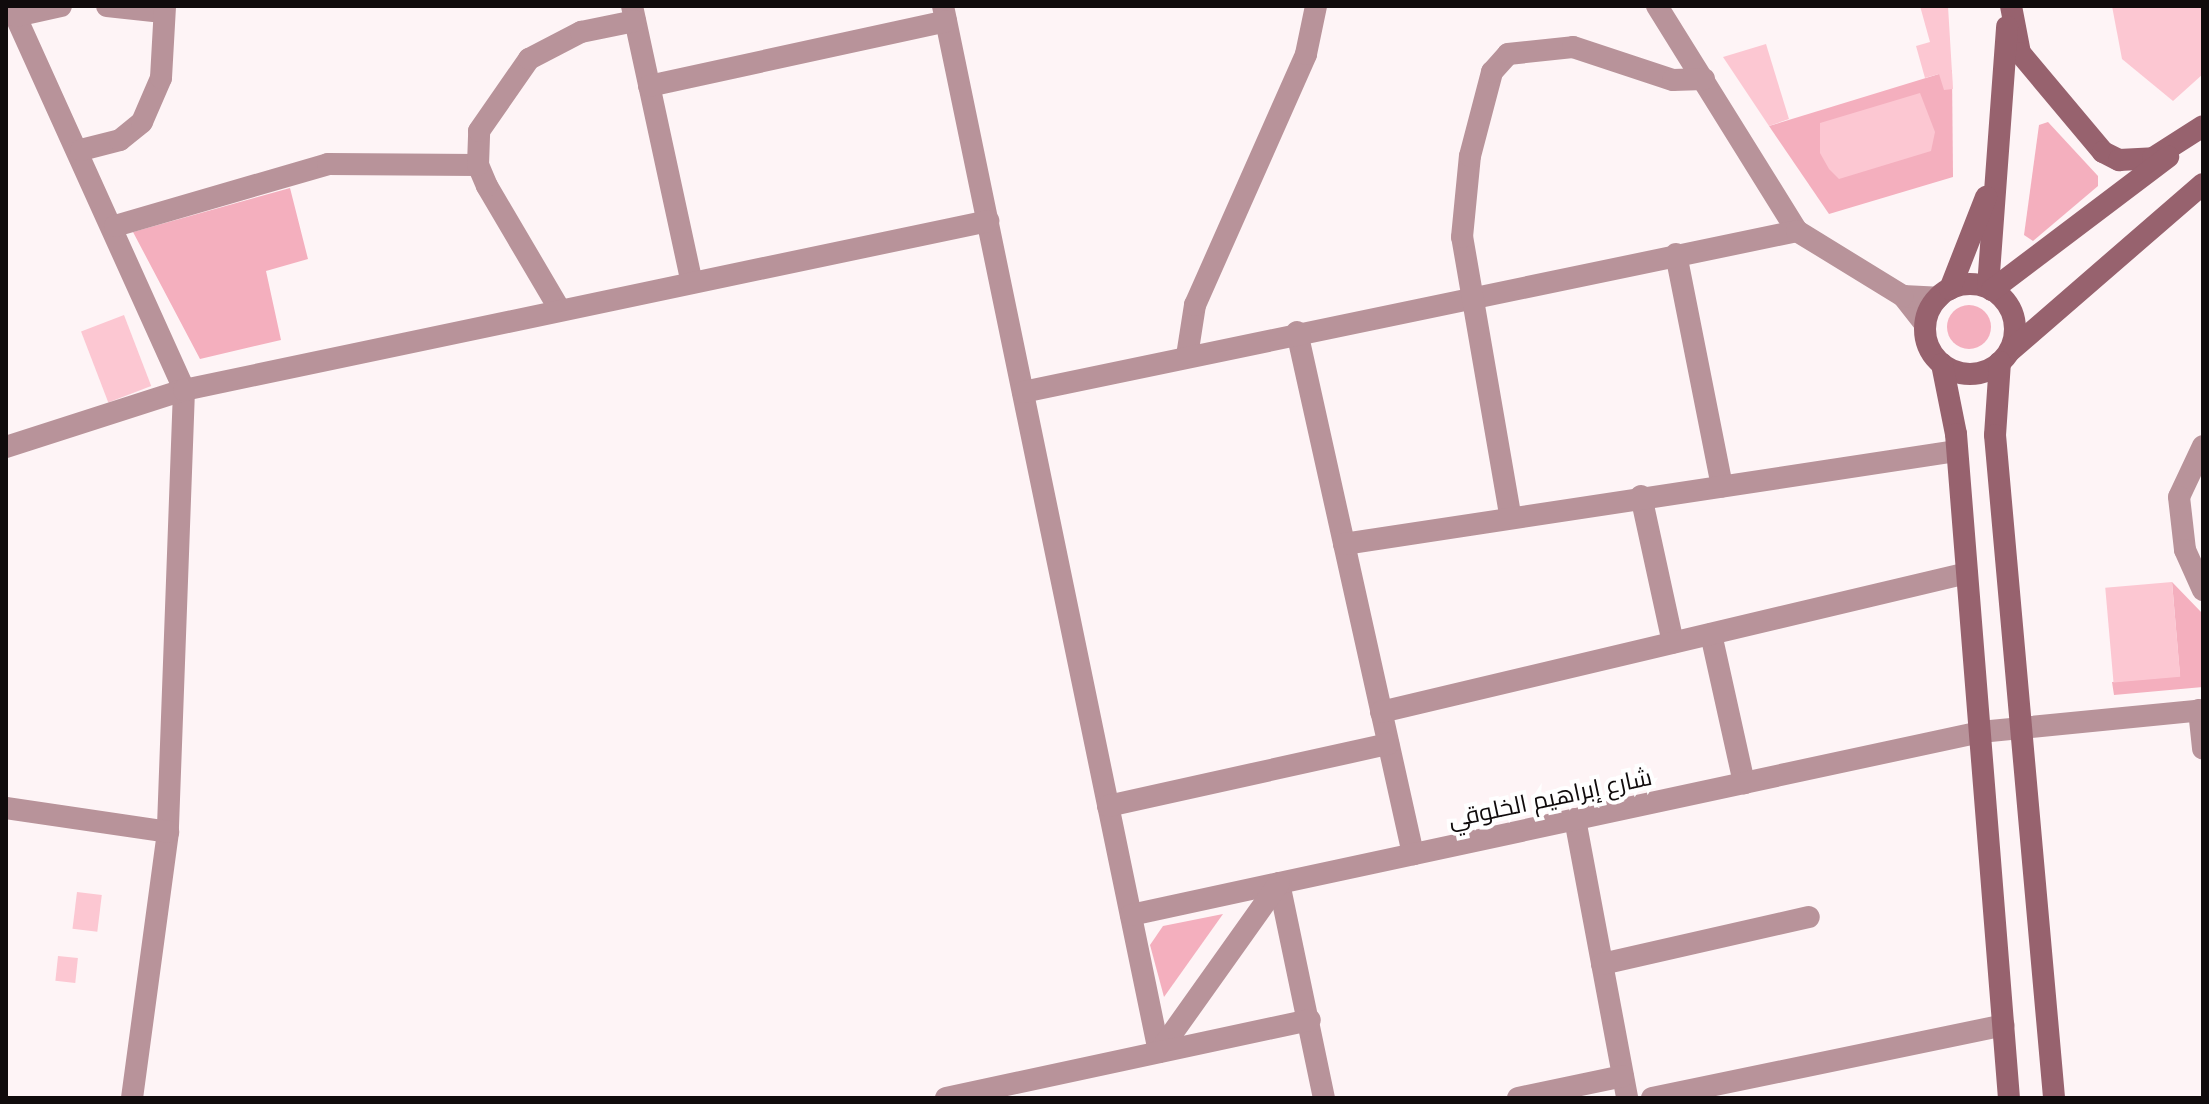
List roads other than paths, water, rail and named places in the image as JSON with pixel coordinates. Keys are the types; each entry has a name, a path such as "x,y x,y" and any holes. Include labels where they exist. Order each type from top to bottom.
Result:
{"main road":[{"path":"2010,6 2020,53 2033,73 2103,152 2119,160 2153,158 2203,127"},
{"path":"2010,6 1994,177 1990,289 2011,311 1995,435 2054,1098"},
{"path":"1944,293 1990,289 2203,127"},
{"path":"1994,177 1944,293 1925,324 1942,364 1957,451 2009,1098"},
{"path":"1942,364 1965,374 2004,357 2203,184"}],"street":[{"path":"61,6 14,11 81,150 184,390 168,832 132,1098"},
{"path":"81,150 120,140 142,122 161,78 164,9 107,6"},
{"path":"1187,356 1195,305 1306,54 1316,6"},
{"path":"1657,6 1797,231 1903,296 1925,324"},
{"path":"560,310 478,165 479,131 529,59 581,32 633,13 692,283"},
{"path":"649,86 945,14 1159,1052"},
{"path":"1510,514 1471,297 1462,204 1481,102 1508,54 1573,47 1673,80 1704,79"},
{"path":"115,226 328,164 478,165"},
{"path":"6,447 184,390 988,221"},
{"path":"1023,392 1297,332 1797,231"},
{"path":"1676,254 1722,486"},
{"path":"1903,296 1944,293"},
{"path":"1297,332 1413,854"},
{"path":"2203,446 2179,497 2185,550 2203,590"},
{"path":"1344,544 1510,514 1957,451"},
{"path":"1641,496 1673,643"},
{"path":"1381,712 1967,573"},
{"path":"1711,634 1744,783"},
{"path":"2201,710 2203,749"},
{"name":"شارع إبراهيم الخلوقي","path":"1131,915 1980,732 2021,725 2201,710"},
{"path":"1108,806 1388,744"},
{"path":"6,808 168,832"},
{"path":"1518,1098 1625,1087 1575,819"},
{"path":"1159,1052 1279,883"},
{"path":"1279,883 1324,1098"},
{"path":"1602,964 1809,917"},
{"path":"946,1098 1046,1088 1159,1052 1310,1020"},
{"path":"1652,1098 2003,1025"}]}
